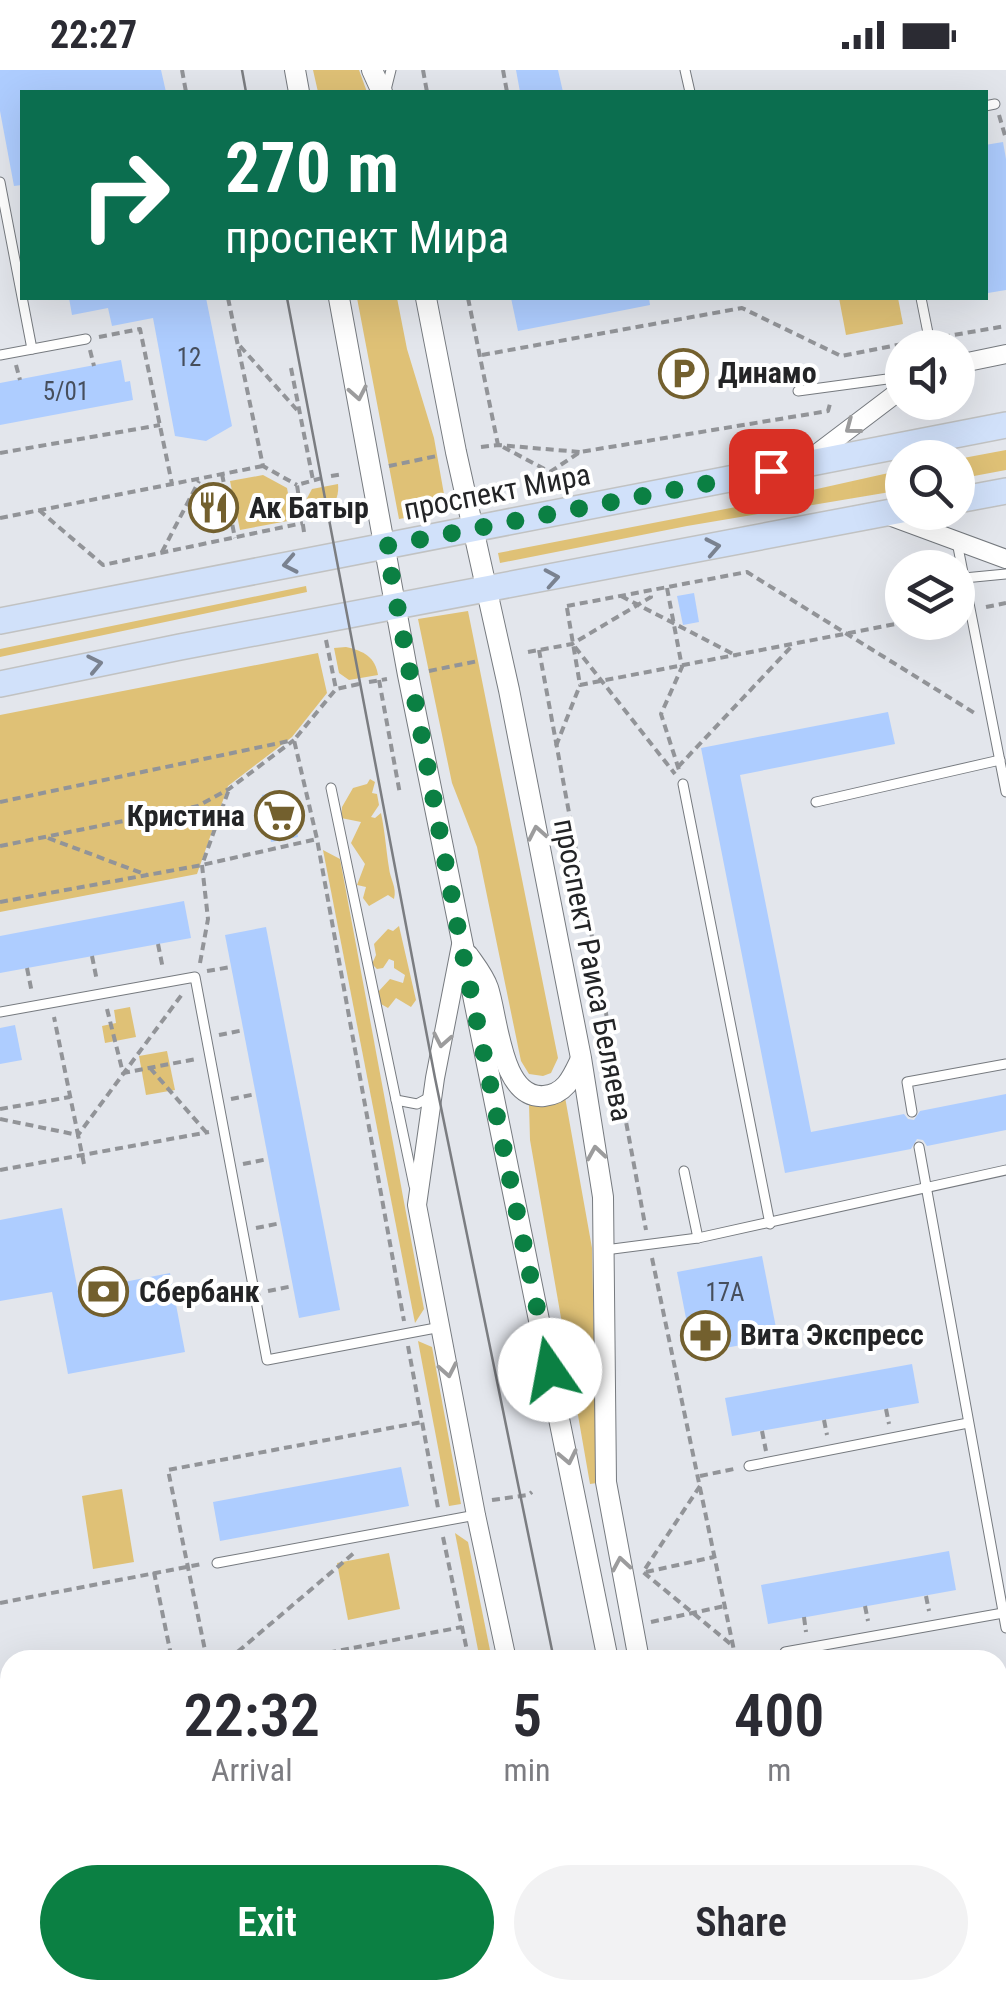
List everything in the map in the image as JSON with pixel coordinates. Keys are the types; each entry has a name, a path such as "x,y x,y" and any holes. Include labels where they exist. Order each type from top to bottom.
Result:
{"main road":[{"name":"проспект Мира","path":"0,622 1006,425"},
{"path":"975,496 1006,490"},
{"path":"0,684 885,514"}],"street":[{"path":"339,300 461,945 606,1650"},
{"name":"проспект Раиса Беляева","path":"426,300 581,1058 603,1198 606,1482 637,1650"},
{"path":"975,360 1006,354"},
{"path":"802,464 885,402"},
{"path":"931,530 1006,559"},
{"path":"0,608 47,612"},
{"path":"461,945 487,984 510,1076 523,1091 538,1097 553,1094 570,1082 581,1058"},
{"path":"461,945 432,1096 418,1206 505,1650"}],"lane":[{"path":"0,182 20,287"},
{"path":"22,300 32,350"},
{"path":"921,300 927,330"},
{"path":"0,355 86,339"},
{"path":"798,391 885,379"},
{"path":"957,542 959,550"},
{"path":"975,577 1006,574"},
{"path":"975,633 1006,792"},
{"path":"816,802 1000,760"},
{"path":"683,784 770,1224"},
{"path":"331,788 418,1206"},
{"path":"0,1012 195,976 267,1360 440,1328"},
{"path":"912,1112 906,1082 1006,1064"},
{"path":"396,1100 417,1104 432,1096"},
{"path":"918,1147 1006,1628"},
{"path":"605,1250 770,1224 1006,1170"},
{"path":"684,1171 698,1238"},
{"path":"749,1466 968,1422"},
{"path":"217,1563 476,1515"},
{"path":"796,1650 1003,1613"}],"path":[{"path":"990,106 1006,140"},
{"path":"228,300 263,466"},
{"path":"468,300 498,444 551,476 580,452"},
{"path":"481,448 498,444 580,452 828,412 842,356 742,308 482,354"},
{"path":"86,339 140,329 172,484"},
{"path":"238,344 300,414"},
{"path":"291,368 314,480"},
{"path":"0,453 160,425"},
{"path":"388,466 437,456"},
{"path":"0,518 263,466 297,485 322,478"},
{"path":"222,474 236,538"},
{"path":"332,476 343,474"},
{"path":"162,552 200,478"},
{"path":"297,485 304,532"},
{"path":"39,510 103,564 303,523"},
{"path":"567,606 747,572 993,724"},
{"path":"666,587 682,667 661,714 683,784"},
{"path":"528,652 572,644 651,597 650,590"},
{"path":"619,595 736,656"},
{"path":"556,746 580,685 565,599"},
{"path":"580,685 885,626"},
{"path":"326,639 336,689"},
{"path":"572,644 683,784"},
{"path":"678,767 793,645"},
{"path":"539,650 648,1244 734,1650"},
{"path":"429,671 478,662"},
{"path":"369,682 396,677"},
{"path":"378,680 400,794"},
{"path":"0,846 198,806 229,789 294,740 336,689 359,684"},
{"path":"0,802 294,740"},
{"path":"294,740 317,839 440,1522 467,1650"},
{"path":"229,789 202,865 208,919 198,972 231,967"},
{"path":"44,836 148,875"},
{"path":"0,902 202,865 317,839"},
{"path":"158,944 166,982"},
{"path":"92,956 122,1073"},
{"path":"27,968 34,1006"},
{"path":"78,1134 195,976"},
{"path":"51,1003 84,1164"},
{"path":"206,1038 244,1030"},
{"path":"122,1073 210,1056"},
{"path":"150,1068 206,1133"},
{"path":"218,1101 256,1094"},
{"path":"0,1109 70,1096"},
{"path":"0,1119 78,1134"},
{"path":"0,1170 224,1130"},
{"path":"230,1166 268,1159"},
{"path":"243,1230 280,1223"},
{"path":"254,1294 293,1286"},
{"path":"205,1650 168,1470 422,1422"},
{"path":"698,1477 749,1466"},
{"path":"700,1486 643,1572 733,1646"},
{"path":"240,1650 376,1534"},
{"path":"0,1602 217,1563"},
{"path":"154,1572 170,1650"},
{"path":"632,1626 724,1606"},
{"path":"342,1650 462,1627"}],"shaded area":[{"path":"313,70 359,70 366,90 318,90"},
{"path":"357,300 397,300 407,349 434,438 447,511 399,519"},
{"path":"839,300 898,300 903,324 846,335"},
{"path":"1006,450 1006,470 975,476 975,456"},
{"path":"885,474 885,493 500,563 498,553"},
{"path":"263,475 287,488 293,520 240,530 230,481"},
{"path":"338,484 331,508 311,522 306,500 312,489"},
{"path":"306,586 307,592 0,657 0,649"},
{"path":"468,611 558,1058 551,1073 543,1076 529,1074 521,1061 477,847 452,783 418,619"},
{"path":"346,647 368,656 378,675 349,680 339,673 334,648"},
{"path":"318,653 327,693 292,737 228,786 197,874 0,912 0,715"},
{"path":"370,779 375,782 372,793 377,794 379,805 371,817 381,813 395,895 394,899 388,895 369,906 363,898 366,887 357,885 365,864 351,843 361,822 341,818 342,807 353,788 367,784"},
{"path":"323,850 340,859 424,1309 415,1323"},
{"path":"399,926 416,1000 411,1007 396,998 388,1008 381,1004 378,992 390,979 403,983 405,975 389,959 383,968 372,964 376,955 374,944 388,929 393,931"},
{"path":"130,1007 136,1037 105,1043 102,1026 116,1023 114,1010"},
{"path":"167,1051 175,1090 146,1095 139,1056"},
{"path":"565,1097 592,1248 597,1483 590,1484 530,1140 529,1104 543,1106"},
{"path":"418,1341 432,1347 461,1504 449,1506"},
{"path":"122,1489 134,1562 93,1569 82,1496"},
{"path":"455,1533 468,1542 490,1650 478,1650"},
{"path":"389,1553 400,1609 348,1620 337,1563"}],"building":[{"path":"0,70 161,70 166,90 20,90 20,185 14,186 0,111"},
{"path":"516,70 558,70 563,90 520,90"},
{"path":"1003,142 1006,159 1006,290 988,293 988,144"},
{"path":"69,300 206,300 232,426 206,441 175,436 153,318 112,326 108,308 72,315"},
{"path":"511,300 649,300 650,305 518,331"},
{"path":"121,360 133,400 0,425 0,383"},
{"path":"694,593 699,622 683,625 677,596"},
{"path":"888,712 895,744 740,775 811,1132 904,1114 914,1120 920,1111 1006,1094 1006,1130 927,1146 917,1139 911,1149 785,1173 701,748"},
{"name":"Кристина","path":"283,791 290,796 298,837 271,842 262,795"},
{"path":"184,901 191,938 0,973 0,936"},
{"path":"266,927 340,1310 299,1318 225,935"},
{"path":"15,1025 22,1060 0,1064 0,1028"},
{"name":"Сбербанк","path":"62,1208 78,1291 170,1273 185,1352 68,1374 52,1292 0,1301 0,1220"},
{"path":"762,1256 778,1338 693,1354 677,1272"},
{"path":"912,1364 919,1403 732,1436 725,1398"},
{"path":"401,1467 409,1506 220,1541 213,1502"},
{"path":"949,1551 956,1590 768,1624 761,1585"}],"tram line":[{"path":"242,70 246,90"},
{"path":"287,300 435,1078 552,1650"}],"place":[{"name":"Динамо","path":"683,373"},
{"name":"Ак Батыр","path":"214,508"},
{"name":"Кристина","path":"280,816"},
{"name":"Сбербанк","path":"104,1292"},
{"name":"Вита Экспресс","path":"705,1335"}],"route":[{"path":"550,1370 461,945 386,546 771,471"}]}
